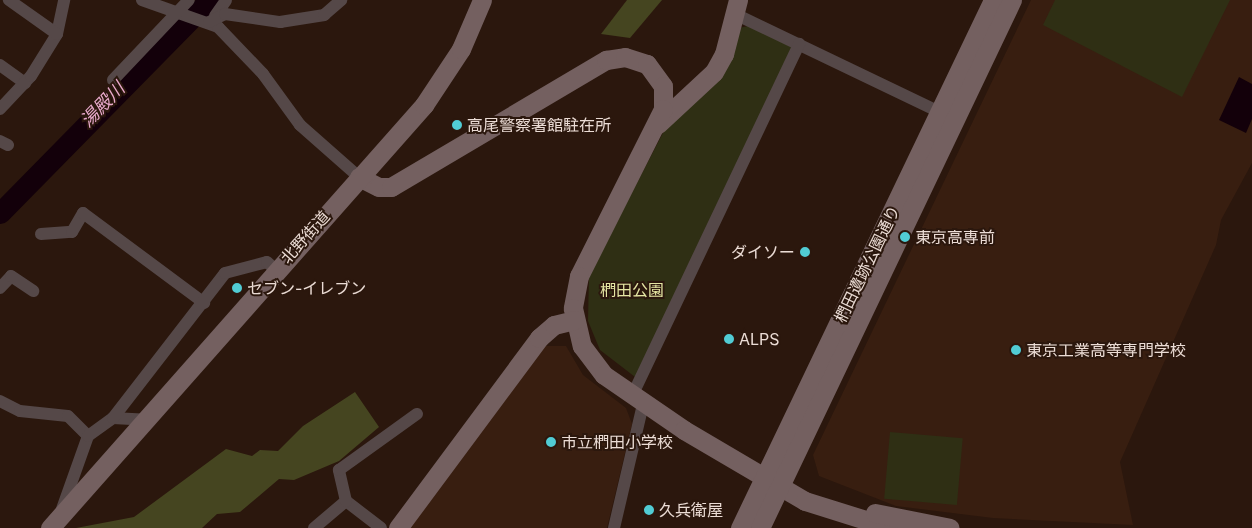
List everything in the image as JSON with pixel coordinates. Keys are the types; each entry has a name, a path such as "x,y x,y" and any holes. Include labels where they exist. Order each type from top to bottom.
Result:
{"street":[{"path":"9,0 57,34"},
{"path":"0,109 25,83 57,34 64,0"},
{"path":"142,0 180,14 209,19 280,22 324,15 341,0"},
{"path":"113,80 180,14 189,0"},
{"path":"209,19 226,0"},
{"name":"北野街道","path":"55,525 276,270 434,94 461,49 482,0"},
{"name":"椚田遺跡公園通り","path":"948,115 993,0"},
{"name":"椚田遺跡公園通り","path":"740,528 772,481 948,115 1012,0"},
{"path":"657,125 714,72 736,7 799,44 948,115"},
{"path":"209,19 263,74 300,125 358,177 379,187 394,186 616,57 641,60 660,77 664,101 657,125 579,276 574,320 582,346 596,367 637,400 772,481 824,508 891,528"},
{"path":"614,528 637,400 799,44"},
{"path":"0,65 25,83"},
{"path":"41,234 72,232 83,212 204,303"},
{"path":"55,525 88,436 113,418 204,303 225,273 267,262 276,270"},
{"path":"0,288 12,276 33,290"},
{"path":"398,528 539,338 554,325 574,320"},
{"path":"0,401 20,411 68,416 88,436"},
{"path":"381,528 346,502 339,470 417,414"},
{"path":"113,418 146,420"},
{"path":"772,481 915,525 950,528"},
{"name":"椚田遺跡公園通り","path":"760,528 772,481"},
{"path":"314,528 346,502"}],"shaded area":[{"path":"627,0 662,0 630,38 601,34"},
{"name":"東京工業高等専門学校","path":"1031,0 1252,0 1252,163 1221,220 1216,245 1120,462 1133,525 993,518 896,506 819,476 813,455"},
{"path":"1239,77 1252,84 1252,119 1246,133 1219,120"},
{"name":"市立椚田小学校","path":"544,346 566,346 583,375 626,408 632,424 607,528 409,528"},
{"path":"355,392 379,427 339,461 294,480 279,479 240,512 217,514 202,528 76,528 134,517 226,449 252,456 260,450 278,451 303,426"}],"green space":[{"path":"1055,0 1230,0 1182,97 1043,25"},
{"name":"椚田公園","path":"748,26 797,49 639,380 600,350 588,321 589,275 665,129 739,28"},
{"path":"890,432 963,438 957,505 884,499"}],"waterway":[{"name":"湯殿川","path":"0,213 209,0"}],"place":[{"name":"高尾警察署館駐在所","path":"457,125"},
{"name":"東京高専前","path":"905,237"},
{"name":"ダイソー","path":"805,252"},
{"name":"セブン-イレブン","path":"237,288"},
{"name":"ALPS","path":"729,339"},
{"name":"東京工業高等専門学校","path":"1016,350"},
{"name":"市立椚田小学校","path":"551,442"},
{"name":"久兵衛屋","path":"649,510"}]}
